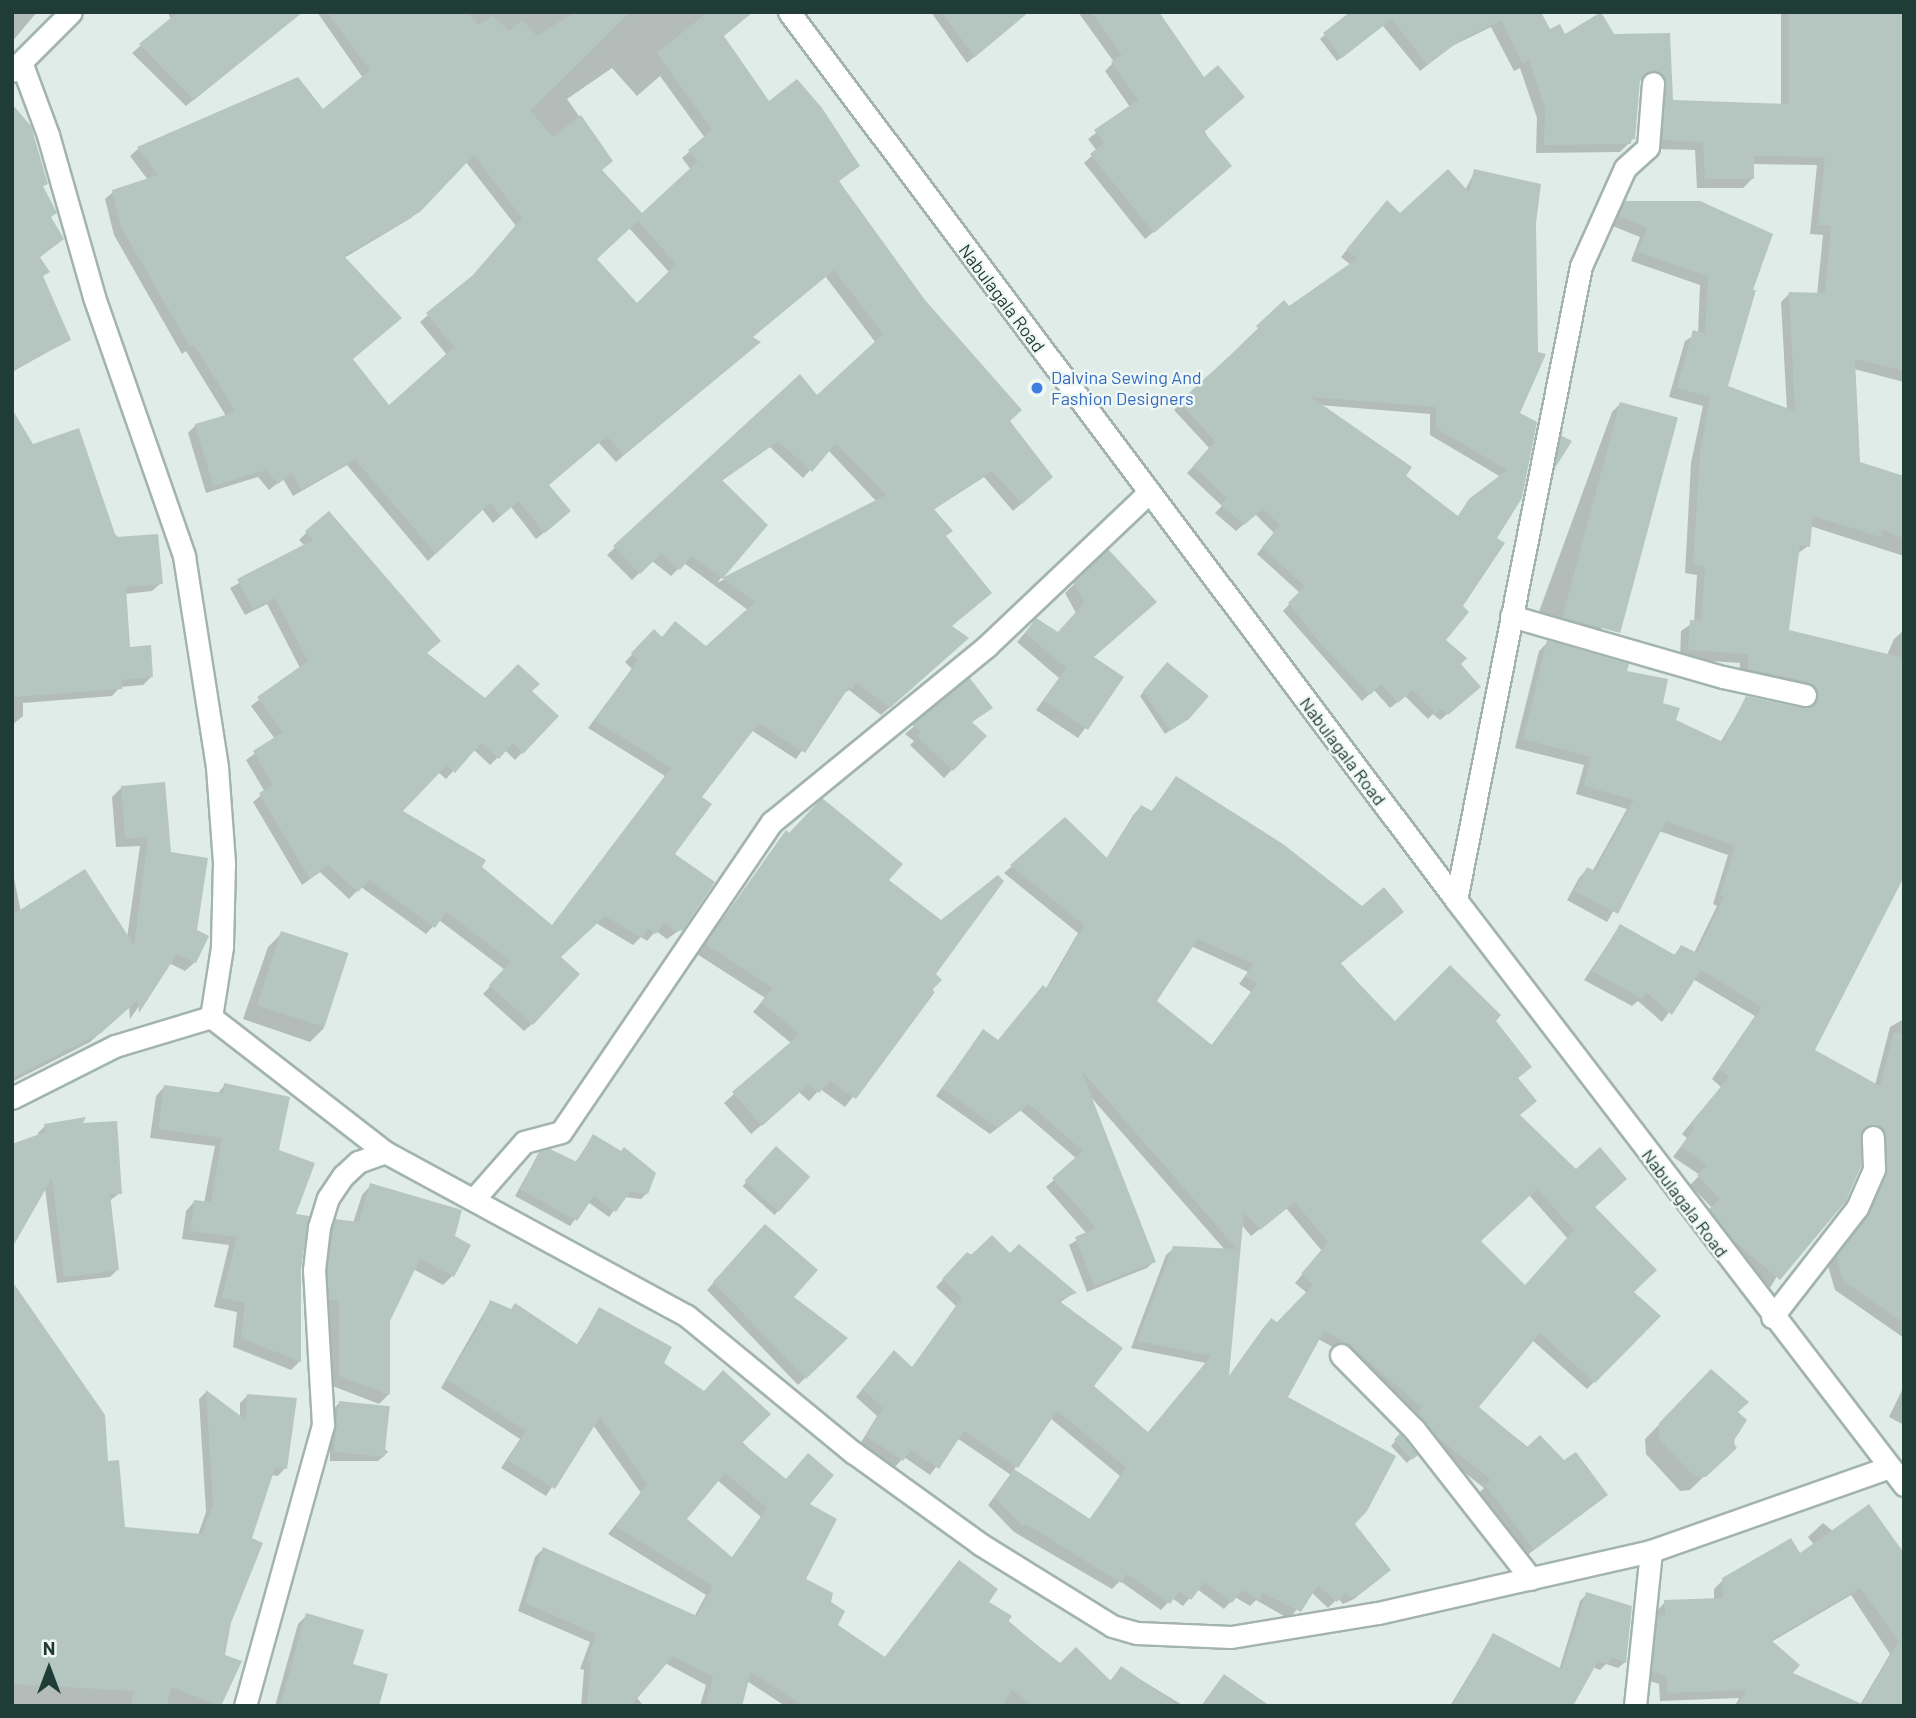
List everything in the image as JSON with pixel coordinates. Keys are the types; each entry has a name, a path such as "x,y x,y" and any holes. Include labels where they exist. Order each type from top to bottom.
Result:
{"street":[{"path":"68,13 17,67 48,135 94,297 184,556 217,767 224,863 222,947 211,1017"},
{"name":"Nabulagala Road","path":"797,16 1149,492 1456,900 1772,1317 1904,1485"},
{"path":"1456,900 1581,266 1625,168 1648,147 1653,83"},
{"path":"474,1199 524,1142 561,1132 772,822 987,646 1149,492"},
{"path":"1511,616 1723,677 1805,695"},
{"path":"12,1098 115,1046 211,1017"},
{"path":"211,1017 385,1152 687,1316 853,1453 980,1544 1112,1626 1137,1633 1231,1637 1378,1613 1651,1551 1890,1467"},
{"path":"1772,1317 1857,1209 1874,1168 1873,1137"},
{"path":"245,1706 324,1425 314,1270 319,1227 328,1198 343,1176 358,1162 385,1152"},
{"path":"1341,1355 1414,1429 1531,1579"},
{"path":"1635,1706 1651,1551"}],"building":[{"path":"178,12 303,12 194,100 139,44"},
{"path":"327,12 468,12 478,25 493,16 509,31 522,20 537,36 575,12 630,12 530,111 553,137 581,115 613,161 602,170 642,213 698,161 688,150 712,130 657,53 708,12 753,12 724,36 769,101 797,79 822,108 860,166 839,181 925,300 1022,410 1010,421 1053,477 1022,504 992,471 934,509 953,531 946,536 992,593 952,626 969,638 890,708 857,683 852,689 849,687 805,753 759,723 702,797 712,804 675,854 715,882 683,930 676,932 664,923 656,934 648,929 642,938 605,916 561,957 580,974 533,1025 489,985 511,961 446,912 435,928 369,880 358,892 328,865 310,879 259,793 273,785 253,751 283,732 257,697 308,661 275,598 253,609 237,579 313,540 305,531 329,511 441,641 427,653 485,698 518,664 540,684 532,691 559,716 523,754 513,743 499,759 481,743 455,773 447,765 403,811 486,860 482,867 552,925 671,768 594,720 638,660 631,653 654,629 662,637 675,621 706,646 755,602 692,556 680,570 661,554 640,574 613,546 800,374 817,395 883,334 834,270 753,337 761,342 624,455 607,436 549,485 571,511 545,533 519,501 501,516 490,503 436,554 355,459 301,490 292,473 278,484 266,470 213,486 195,424 236,412 194,345 190,347 121,227 112,190 158,175 137,147 298,77 323,109 370,70","holes":["474,155 522,218 473,275 426,313 454,347 389,405 353,359 402,318 344,256 420,212","638,221 676,264 637,303 597,259","778,441 812,472 836,443 886,495 724,577 768,525 722,480"]},
{"path":"941,12 1029,12 975,57"},
{"path":"1091,12 1159,12 1204,77 1218,65 1245,97 1204,132 1232,166 1154,233 1090,154 1104,143 1094,130 1138,100 1111,62 1122,55"},
{"path":"1350,12 1541,12 1550,29 1560,24 1565,34 1601,12 1614,34 1670,33 1673,100 1789,104 1789,12 1904,12 1904,371 1855,359 1860,462 1904,476 1904,539 1883,529 1881,537 1813,516 1810,547 1800,545 1789,630 1904,658 1904,877 1815,1050 1880,1086 1894,1032 1904,1034 1904,1323 1843,1281 1836,1256 1868,1216 1886,1174 1884,1130 1872,1124 1862,1130 1861,1166 1846,1201 1780,1280 1733,1240 1709,1209 1720,1199 1697,1175 1707,1165 1681,1147 1694,1128 1690,1124 1729,1077 1719,1069 1762,1007 1701,970 1672,1015 1646,992 1642,999 1592,971 1620,924 1675,955 1681,945 1697,953 1724,897 1720,895 1735,846 1666,821 1618,914 1574,891 1587,867 1595,871 1634,800 1584,786 1591,757 1523,739 1547,640 1629,664 1627,671 1668,679 1663,703 1680,708 1676,720 1723,742 1746,696 1803,708 1818,698 1817,690 1808,682 1748,669 1748,654 1688,650 1690,620 1701,621 1705,567 1693,564 1700,453 1710,397 1677,388 1693,330 1705,334 1708,276 1638,252 1647,228 1618,216 1624,201 1700,201 1773,234 1753,290 1756,290 1728,386 1795,411 1789,292 1825,293 1831,226 1818,225 1825,157 1754,156 1754,179 1705,179 1703,142 1662,140 1666,83 1661,73 1653,70 1640,81 1635,139 1631,139 1631,144 1544,145 1545,108 1529,60 1523,64 1501,20 1461,40 1427,65 1392,19 1342,58 1323,33"},
{"path":"12,104 31,126 48,184 43,186 57,213 51,217 64,239 40,257 50,272 43,276 71,340 12,370"},
{"path":"1448,169 1469,192 1474,169 1541,184 1536,223 1538,352 1546,354 1520,413 1537,422 1522,498 1497,538 1505,543 1463,606 1469,612 1446,640 1467,658 1461,664 1481,687 1448,715 1441,709 1436,714 1413,690 1398,703 1381,684 1370,695 1321,644 1288,603 1305,586 1262,547 1280,525 1263,509 1244,525 1221,505 1227,498 1193,466 1215,441 1179,402 1259,329 1256,326 1284,300 1289,306 1358,258 1346,250 1387,200 1400,213","holes":["1311,397 1436,407 1436,428 1507,470 1469,499 1458,516 1406,476 1412,467"]},
{"path":"1620,402 1678,418 1620,633 1562,617"},
{"path":"12,409 33,444 79,428 116,537 158,534 163,584 126,587 130,647 151,645 153,677 122,680 122,689 12,697"},
{"path":"1563,427 1562,436 1572,441 1555,468"},
{"path":"1108,549 1157,602 1094,657 1124,677 1088,730 1044,701 1066,668 1025,633 1036,618 1058,632 1084,603 1073,582"},
{"path":"1167,662 1209,696 1189,719 1170,731 1143,691"},
{"path":"969,677 993,708 972,722 987,736 953,771 917,736 921,732 912,725"},
{"path":"1176,776 1283,844 1362,906 1384,887 1404,912 1340,964 1395,1021 1450,965 1501,1015 1496,1021 1532,1067 1518,1078 1537,1101 1520,1115 1576,1169 1600,1147 1627,1179 1595,1207 1657,1270 1634,1292 1661,1316 1595,1383 1540,1333 1479,1407 1527,1447 1540,1435 1564,1460 1576,1452 1608,1495 1534,1550 1485,1485 1491,1480 1437,1437 1417,1413 1422,1408 1350,1345 1324,1331 1288,1397 1396,1456 1367,1511 1355,1524 1391,1570 1363,1592 1351,1598 1346,1592 1337,1602 1318,1585 1301,1612 1263,1593 1259,1600 1242,1590 1232,1603 1205,1582 1191,1600 1179,1591 1170,1604 1127,1574 1121,1583 1026,1524 1023,1526 994,1497 1014,1469 1090,1519 1126,1467 1057,1411 1018,1468 964,1431 939,1469 911,1450 903,1461 866,1436 883,1408 862,1389 894,1350 912,1367 962,1298 942,1279 967,1252 971,1255 992,1235 1010,1253 1019,1244 1077,1293 1058,1300 1123,1348 1094,1386 1148,1432 1211,1356 1137,1341 1173,1246 1237,1249 1081,1070 1156,1262 1094,1286 1075,1237 1096,1228 1052,1178 1083,1151 1029,1104 998,1128 942,1088 983,1029 998,1040 1043,985 1047,989 1084,925 1010,865 1065,817 1107,858 1141,805 1152,811","holes":["1198,939 1253,964 1245,976 1257,984 1212,1045 1157,1001","1537,1189 1574,1230 1525,1285 1481,1241","1295,1202 1328,1242 1301,1274 1313,1285 1277,1322 1271,1318 1229,1376 1244,1212 1260,1230"]},
{"path":"165,782 171,852 208,858 197,930 209,936 196,963 177,954 139,1013 138,1000 101,1033 12,1078 12,915 85,869 134,945 148,837 125,839 121,786"},
{"path":"822,798 903,864 889,880 941,920 998,875 1004,881 936,974 942,980 932,990 935,992 856,1099 830,1081 819,1093 809,1084 762,1126 732,1092 800,1034 761,1002 773,988 705,944 786,830 789,833"},
{"path":"281,931 349,953 324,1027 257,1005"},
{"path":"224,1083 290,1097 279,1150 315,1163 296,1214 309,1216 301,1269 301,1362 241,1338 245,1303 222,1298 237,1237 190,1231 194,1200 211,1202 222,1138 158,1129 164,1085 223,1093"},
{"path":"86,1117 83,1123 117,1121 122,1194 110,1194 119,1270 64,1277 52,1178 12,1248 12,1144 45,1132 44,1124"},
{"path":"593,1134 621,1151 624,1147 656,1173 648,1194 630,1192 616,1212 594,1196 577,1221 520,1189 539,1152 550,1149 577,1162"},
{"path":"776,1146 810,1177 779,1212 745,1181"},
{"path":"370,1183 462,1210 455,1236 471,1245 454,1277 420,1259 390,1321 390,1395 339,1376 339,1300 329,1300 327,1270 335,1219 359,1222"},
{"path":"765,1224 818,1270 794,1297 848,1338 806,1379 713,1282"},
{"path":"12,1281 105,1415 108,1461 119,1460 125,1527 202,1534 213,1504 206,1390 246,1420 247,1394 297,1398 287,1469 275,1468 252,1538 263,1543 231,1623 225,1655 242,1661 221,1706 171,1687 167,1706 131,1706 134,1691 12,1684"},
{"path":"490,1300 511,1309 515,1303 578,1345 599,1307 672,1347 664,1363 704,1391 723,1370 771,1414 742,1443 786,1479 808,1453 834,1475 810,1504 837,1519 806,1579 833,1593 831,1602 845,1611 838,1625 885,1657 959,1560 998,1589 989,1602 1012,1616 1008,1622 1060,1663 1076,1647 1111,1681 1121,1666 1179,1706 1033,1706 1012,1690 1002,1706 804,1706 751,1672 742,1706 705,1706 713,1677 673,1656 631,1706 587,1706 591,1662 587,1661 596,1634 525,1603 543,1547 697,1616 713,1586 615,1526 647,1484 600,1417 555,1489 508,1460 526,1431 447,1379 478,1329","holes":["725,1473 767,1508 732,1557 687,1519"]},
{"path":"1711,1369 1749,1402 1738,1412 1747,1420 1733,1442 1737,1448 1706,1477 1695,1477 1659,1439 1659,1423"},
{"path":"339,1401 390,1406 384,1457 334,1452"},
{"path":"1400,1433 1418,1455 1412,1460 1394,1440"},
{"path":"1869,1504 1904,1553 1904,1706 1738,1706 1746,1690 1667,1693 1667,1676 1652,1671 1658,1614 1665,1616 1664,1600 1723,1598 1722,1578 1791,1538 1800,1553","holes":["1860,1588 1899,1641 1862,1704 1793,1673 1800,1665 1771,1640"]},
{"path":"1586,1592 1632,1606 1626,1663 1611,1657 1609,1664 1598,1661 1573,1706 1452,1706 1493,1633 1562,1669"},
{"path":"306,1613 364,1630 353,1664 388,1674 379,1706 280,1706"},
{"path":"1224,1674 1270,1706 1201,1706"}],"place":[{"name":"Dalvina Sewing And Fashion Designers","path":"1037,388"}]}
